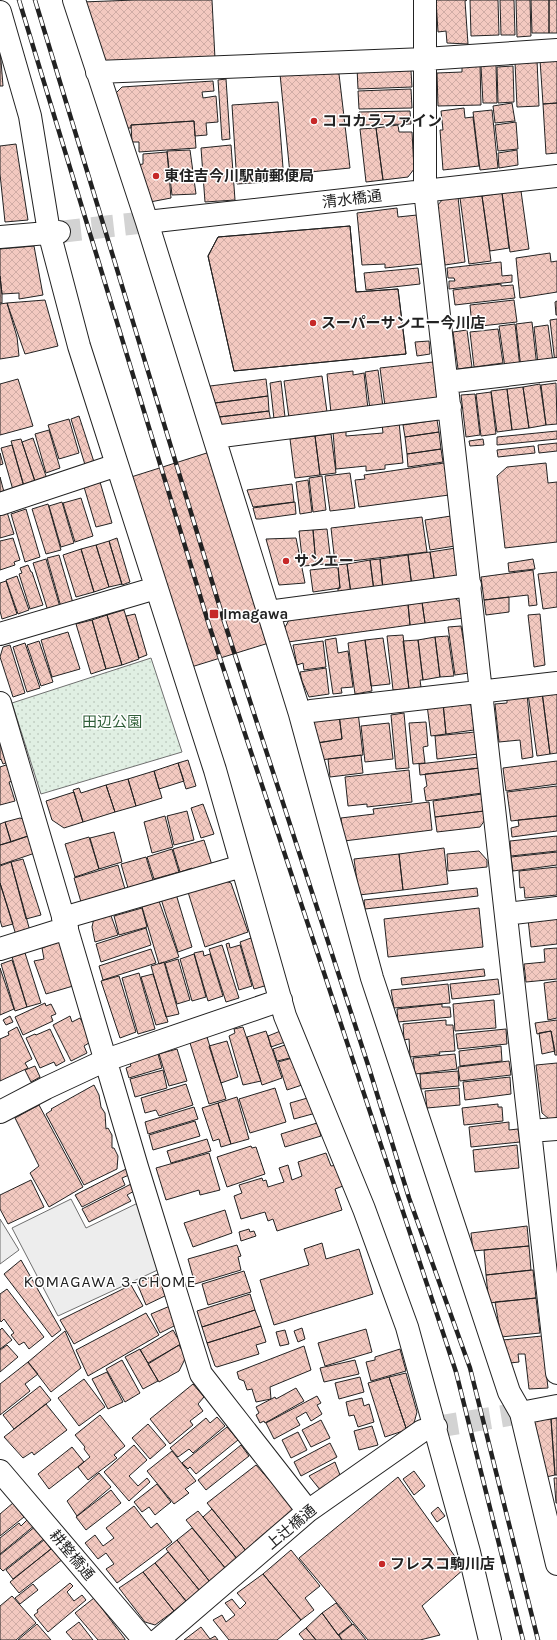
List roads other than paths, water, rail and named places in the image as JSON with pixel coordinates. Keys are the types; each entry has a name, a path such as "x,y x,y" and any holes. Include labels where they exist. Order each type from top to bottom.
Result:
{"street":[{"path":"74,0 147,222 300,714 372,978 509,1392 521,1413 557,1564"},
{"path":"425,0 425,190 557,1373"},
{"path":"0,12 30,116 78,346 215,770 285,1016 364,1209 407,1327 469,1552 490,1640"},
{"path":"97,72 425,59 557,50"},
{"name":"清水橋通","path":"147,222 557,176"},
{"path":"0,237 54,232"},
{"path":"447,382 557,369"},
{"path":"214,437 450,407"},
{"path":"0,504 117,466"},
{"path":"268,612 470,585"},
{"path":"0,634 156,588"},
{"path":"300,714 557,683"},
{"path":"0,706 201,1374 308,1511"},
{"path":"0,949 65,923 242,866"},
{"path":"506,914 557,908"},
{"path":"0,1112 46,1088 106,1060 281,1000"},
{"path":"530,1132 557,1129"},
{"path":"521,1413 557,1406"},
{"name":"上辻橋通","path":"158,1640 308,1511 422,1431 435,1427"},
{"name":"耕整橋通","path":"0,1471 144,1640"}],"tunnel":[{"path":"59,232 147,222"},
{"path":"436,1427 521,1413"}],"railway":[{"path":"19,0 209,625 456,1372 523,1640"},
{"path":"35,0 224,621 369,1068 409,1198 470,1368 538,1640"}],"place":[{"name":"ココカラファイン","path":"314,121"},
{"name":"東住吉今川駅前郵便局","path":"156,176"},
{"name":"スーパーサンエー今川店","path":"313,323"},
{"name":"サンエー","path":"286,561"},
{"name":"Imagawa","path":"214,614"},
{"name":"フレスコ駒川店","path":"382,1564"}],"district":[{"name":"KOMAGAWA 3-CHOME","path":"110,1281"}],"park label":[{"name":"田辺公園","path":"112,722"}]}
